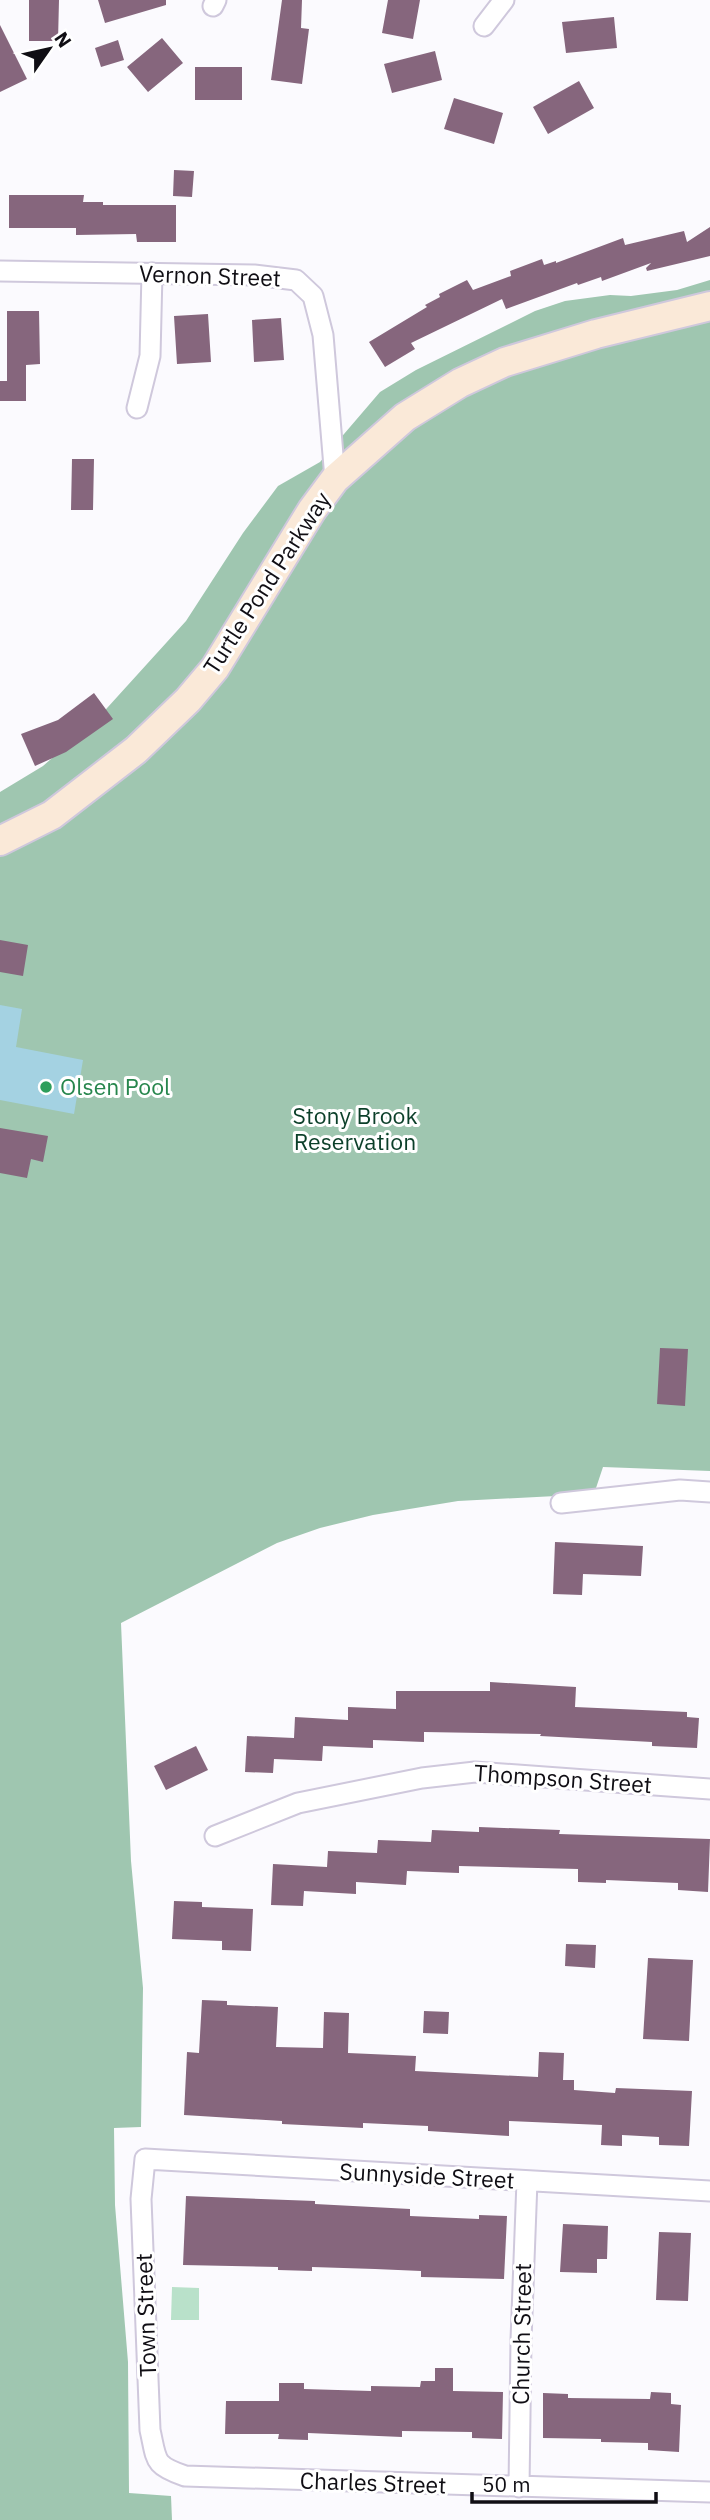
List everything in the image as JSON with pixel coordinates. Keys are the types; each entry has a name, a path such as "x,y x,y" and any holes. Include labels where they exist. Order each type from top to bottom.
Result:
{"main road":[{"name":"Turtle Pond Parkway","path":"0,841 52,815 136,750 188,700 215,668 312,510 335,479 405,417 460,383 505,362 596,334 710,306"}],"street":[{"path":"484,26 504,0"},
{"name":"Vernon Street","path":"0,271 254,275 296,280 313,296 323,335 335,479"},
{"path":"137,408 150,356 152,273"},
{"path":"561,1503 680,1490 710,1492"},
{"name":"Thompson Street","path":"215,1836 298,1803 422,1778 475,1772 710,1788"},
{"name":"Sunnyside Street","path":"145,2159 710,2191"},
{"name":"Town Street","path":"145,2159 141,2199 150,2430 156,2457 163,2469"},
{"name":"Church Street","path":"519,2487 527,2181"},
{"name":"Charles Street","path":"163,2469 185,2476 710,2492"}],"green space":[{"name":"Stony Brook Reservation","path":"710,280 710,1471 603,1467 594,1494 458,1501 373,1515 320,1528 277,1543 121,1623 131,1861 143,1988 141,2127 114,2128 115,2205 128,2362 129,2493 171,2496 172,2520 0,2520 0,792 43,766 98,718 186,621 243,533 278,486 320,462 380,392 416,370 535,311 565,301 677,290"},
{"path":"172,2287 199,2288 199,2320 171,2320"}],"water":[{"path":"0,1005 22,1009 16,1047 83,1060 74,1114 0,1100"}],"building":[{"path":"29,0 59,0 58,41 29,41"},
{"path":"98,0 166,0 166,5 105,23"},
{"path":"282,0 302,0 301,28 309,29 302,84 271,80"},
{"path":"388,0 420,0 413,39 382,33"},
{"path":"614,17 617,48 566,53 562,22"},
{"path":"0,25 27,79 0,92"},
{"path":"162,38 183,63 148,92 127,67"},
{"path":"118,40 124,60 101,67 95,48"},
{"path":"435,51 442,80 392,93 384,64"},
{"path":"195,67 242,67 242,100 195,100"},
{"path":"579,81 594,108 548,134 533,107"},
{"path":"454,98 503,113 494,144 444,129"},
{"path":"174,170 194,171 192,197 173,196"},
{"path":"9,195 84,195 83,202 103,202 103,205 176,205 176,242 137,242 136,234 76,235 76,228 9,228"},
{"path":"710,227 710,256 647,271 646,268 651,263 602,281 601,277 578,285 577,283 506,309 502,299 411,343 415,349 385,367 369,342 427,307 425,305 440,297 439,294 467,280 473,290 511,276 510,271 542,259 544,265 556,263 623,238 625,245 684,231 687,242"},
{"path":"7,311 39,311 40,364 26,365 26,401 0,401 0,381 7,381"},
{"path":"208,314 211,362 177,364 174,316"},
{"path":"281,318 284,360 254,362 252,320"},
{"path":"72,459 94,459 93,510 71,510"},
{"path":"94,693 113,719 66,752 35,766 21,734 58,720"},
{"path":"0,940 28,945 23,976 0,972"},
{"path":"0,1128 48,1136 43,1162 31,1159 27,1178 0,1173"},
{"path":"660,1348 688,1349 685,1406 657,1404"},
{"path":"555,1542 643,1546 641,1576 583,1574 582,1595 553,1594"},
{"path":"490,1682 576,1687 575,1707 687,1712 687,1717 699,1718 697,1748 652,1746 652,1742 540,1736 541,1734 424,1732 424,1742 373,1740 373,1748 323,1746 322,1761 274,1759 273,1773 245,1772 247,1736 294,1738 295,1717 348,1720 348,1707 396,1709 396,1691 490,1691"},
{"path":"196,1746 208,1770 166,1790 154,1766"},
{"path":"479,1827 560,1830 559,1834 710,1839 708,1892 678,1890 678,1883 606,1880 606,1883 578,1882 578,1869 459,1866 459,1873 407,1871 406,1885 356,1882 356,1894 304,1891 303,1906 271,1905 273,1864 327,1867 328,1851 377,1853 378,1840 431,1842 432,1830 479,1832"},
{"path":"174,1901 202,1902 202,1907 253,1909 251,1951 222,1950 222,1941 172,1939"},
{"path":"566,1944 596,1945 595,1968 565,1966"},
{"path":"648,1958 693,1960 689,2041 643,2039"},
{"path":"202,2000 227,2001 227,2005 278,2007 276,2047 323,2048 324,2012 349,2013 348,2053 416,2056 415,2071 538,2077 539,2052 564,2053 563,2080 574,2080 574,2090 615,2093 616,2088 692,2091 689,2146 659,2145 659,2137 622,2135 622,2146 601,2145 602,2125 509,2121 509,2136 428,2131 428,2126 363,2123 363,2128 184,2115 187,2052 199,2053"},
{"path":"424,2011 449,2012 448,2034 423,2033"},
{"path":"186,2196 315,2201 315,2204 410,2209 410,2216 479,2219 479,2215 507,2216 504,2279 421,2277 421,2271 312,2267 312,2271 278,2270 278,2267 183,2265"},
{"path":"563,2224 608,2226 607,2259 597,2259 597,2273 560,2272"},
{"path":"659,2232 691,2233 688,2301 656,2300"},
{"path":"435,2368 453,2368 453,2391 503,2392 502,2439 472,2438 472,2432 402,2431 402,2437 308,2433 308,2440 278,2439 279,2434 225,2434 226,2401 279,2401 279,2383 304,2383 304,2389 371,2391 371,2386 420,2387 421,2381 435,2381"},
{"path":"651,2392 671,2393 671,2404 681,2405 679,2452 648,2450 648,2443 543,2438 543,2393 568,2394 568,2398 650,2399"}],"place":[{"name":"Olsen Pool","path":"46,1087"}]}
